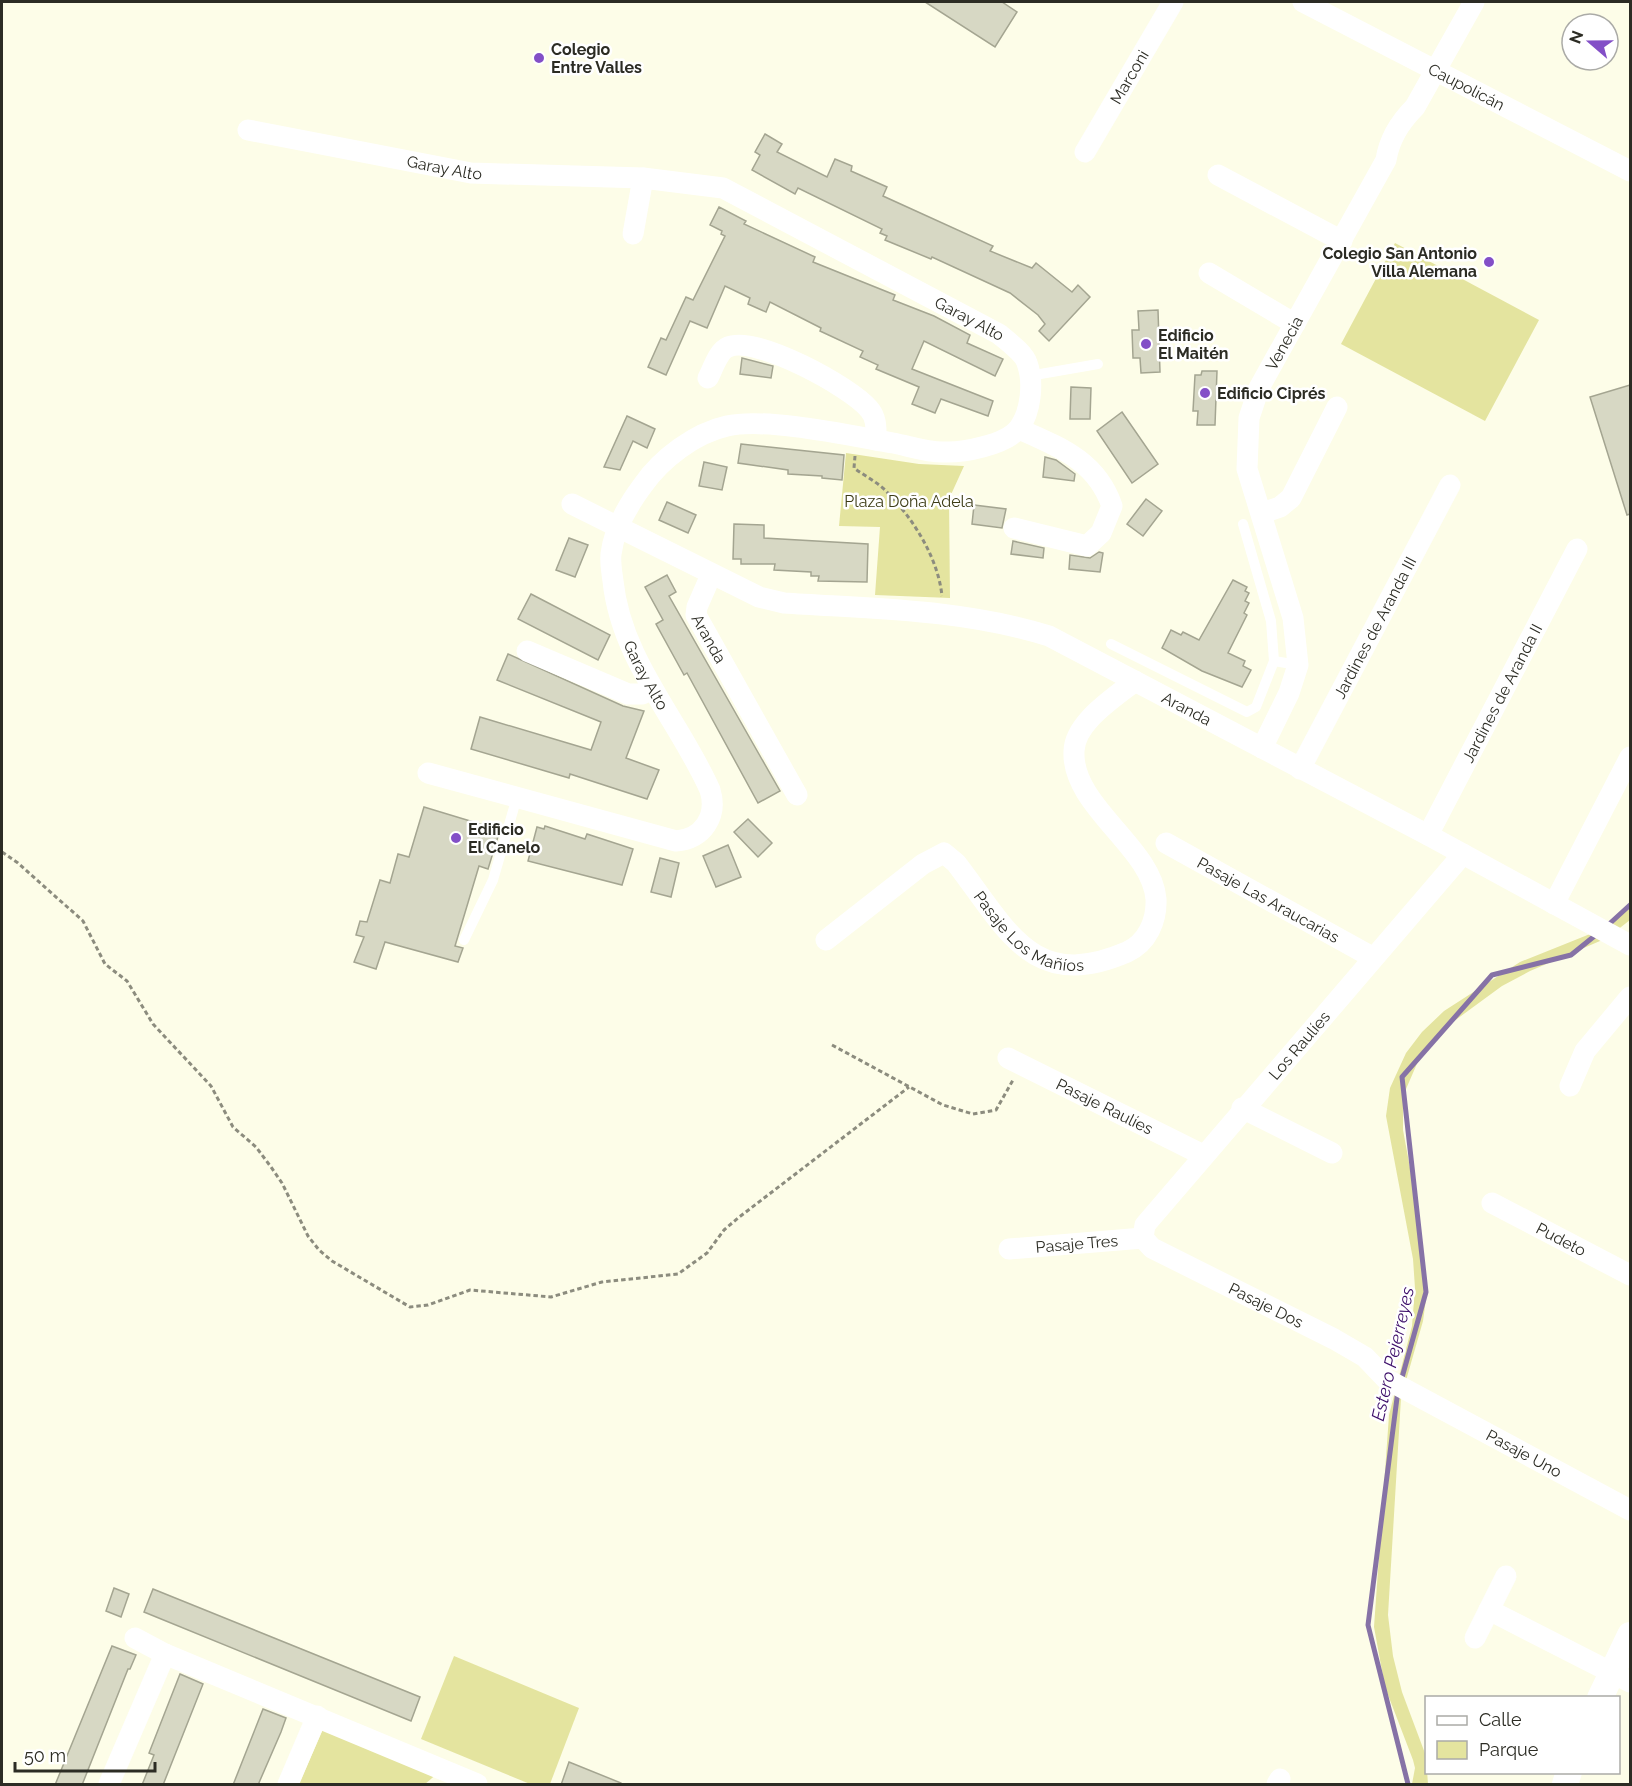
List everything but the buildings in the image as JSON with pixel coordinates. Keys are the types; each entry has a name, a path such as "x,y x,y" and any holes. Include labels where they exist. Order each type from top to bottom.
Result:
{"street":[{"name":"Marconi","path":"1085,152 1173,2"},
{"name":"Caupolicán","path":"1303,2 1630,171"},
{"name":"Venecia","path":"1262,748 1289,693 1298,665 1293,618 1247,469 1249,418 1259,388 1386,160 1388,148 1403,118 1415,107 1474,2"},
{"name":"Garay Alto","path":"248,130 471,173 643,178 723,188 999,334 1027,361 1031,390 1026,414 1018,429 1007,437 975,449 943,452 770,425 727,426 687,443 652,471 632,499 618,526 611,555 614,594 626,635 652,689 705,779 713,800 707,824 696,836 688,840 676,841 428,773"},
{"path":"1218,175 1342,240"},
{"path":"633,234 643,178"},
{"path":"1209,273 1295,324"},
{"path":"708,378 723,351 729,346 750,346 767,350 833,383 865,405 876,421 876,440"},
{"path":"1262,513 1280,507 1291,498 1337,407"},
{"path":"1014,528 1087,546 1101,533 1112,506 1109,498 1080,459 1018,429"},
{"name":"Jardines de Aranda III","path":"1300,769 1450,485"},
{"name":"Aranda","path":"572,504 759,597 784,603 943,613 1018,627 1049,636 1428,835 1623,941"},
{"name":"Jardines de Aranda II","path":"1428,835 1577,549"},
{"name":"Aranda","path":"711,574 697,607 696,615 797,795"},
{"path":"527,651 628,694 642,694 652,689"},
{"name":"Pasaje Los Mañíos","path":"826,940 923,864 944,853 956,863 1018,943 1036,956 1054,964 1083,966 1093,965 1137,946 1145,939 1154,921 1156,900 1151,880 1082,786 1074,769 1074,748 1086,724 1135,681"},
{"path":"1554,904 1630,757"},
{"name":"Pasaje Las Araucarias","path":"1166,843 1372,957"},
{"name":"Los Raulíes","path":"1143,1238 1145,1225 1242,1108 1462,854"},
{"path":"1570,1086 1585,1051 1630,997"},
{"name":"Pasaje Raulíes","path":"1014,1061 1203,1155"},
{"path":"1242,1108 1332,1153"},
{"name":"Pudeto","path":"1492,1203 1630,1275"},
{"name":"Pasaje Tres","path":"1009,1249 1143,1238"},
{"name":"Pasaje Dos","path":"1143,1238 1152,1248 1334,1339 1365,1357 1386,1379 1417,1395"},
{"name":"Pasaje Uno","path":"1417,1395 1630,1510"},
{"path":"1475,1638 1506,1576"},
{"path":"1489,1610 1621,1677"},
{"path":"1602,1696 1621,1677 1630,1635"},
{"path":"135,1638 165,1654 317,1716 450,1779 477,1785"},
{"path":"109,1785 165,1654"},
{"path":"288,1785 317,1716"}],"lane":[{"path":"1029,376 1098,364"},
{"path":"1111,644 1247,712 1256,707 1274,661 1271,621 1243,524"},
{"path":"1274,661 1298,665"},
{"path":"464,940 493,880 518,797"}],"path":[{"path":"854,468 888,492 924,542 940,578"},
{"path":"2,852 26,869 83,921 105,964 127,981 153,1024 212,1086 233,1127 256,1147 271,1167 282,1183 308,1236 319,1250 332,1261 410,1307 428,1305 470,1290 551,1297 602,1282 678,1274 707,1253 724,1230 738,1218 909,1087"},
{"path":"832,1045 943,1105 973,1114 996,1110 1014,1061"}],"green space":[{"path":"1395,243 1539,320 1485,421 1341,344"},
{"name":"Plaza Doña Adela","path":"846,453 919,464 964,466 949,499 950,598 875,595 880,527 839,526"},
{"path":"1630,906 1630,920 1607,938 1530,971 1502,986 1446,1027 1419,1059 1403,1096 1403,1130 1420,1222 1426,1299 1423,1321 1401,1398 1388,1615 1393,1656 1402,1692 1425,1753 1425,1774 1427,1774 1428,1784 1412,1784 1415,1768 1385,1687 1374,1627 1389,1415 1412,1326 1415,1288 1413,1259 1386,1116 1390,1088 1406,1053 1422,1032 1444,1011 1520,962 1600,930"},
{"path":"454,1656 579,1708 550,1784 530,1784 421,1739"},
{"path":"324,1727 438,1773 425,1784 299,1784"}],"waterway":[{"name":"Estero Pejerreyes","path":"1607,926 1630,905"},
{"name":"Estero Pejerreyes","path":"1401,1381 1426,1292 1402,1077 1492,975 1571,955 1597,934"},
{"name":"Estero Pejerreyes","path":"1398,1390 1368,1625 1408,1784"}],"place":[{"name":"Colegio Entre Valles","path":"539,58"},
{"name":"Colegio San Antonio Villa Alemana","path":"1489,262"},
{"name":"Edificio El Maitén","path":"1146,344"},
{"name":"Edificio Ciprés","path":"1205,393"},
{"name":"Edificio El Canelo","path":"456,838"}]}
